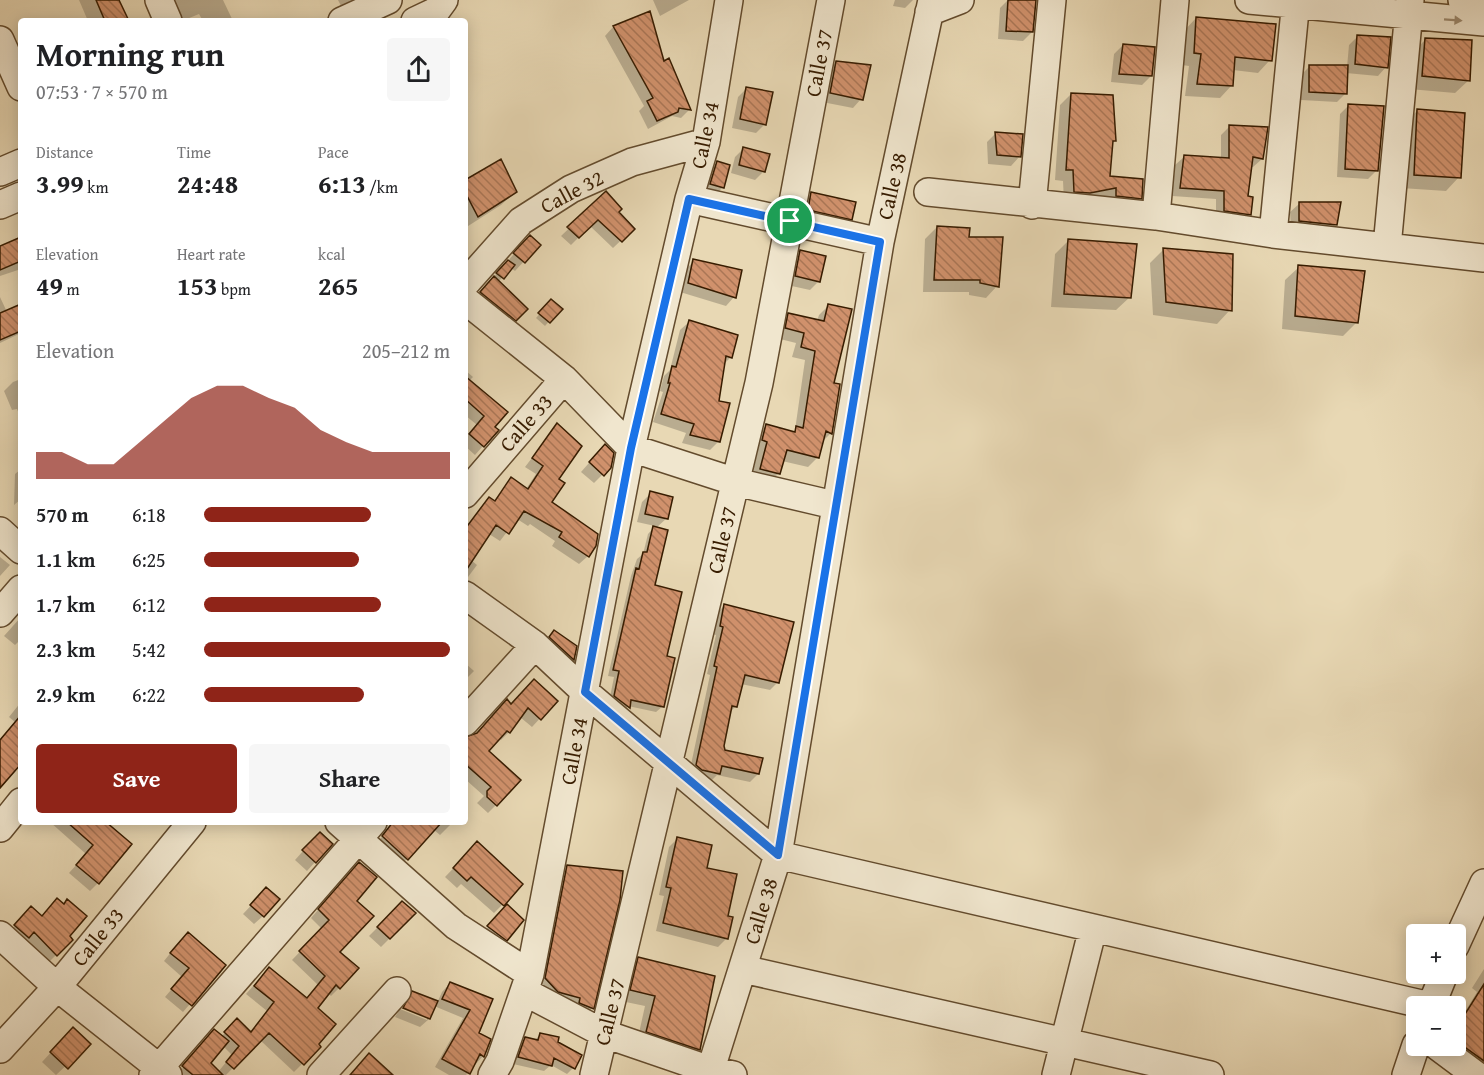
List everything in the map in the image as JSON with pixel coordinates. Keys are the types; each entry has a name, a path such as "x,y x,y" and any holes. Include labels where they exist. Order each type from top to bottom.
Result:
{"street":[{"path":"159,0 167,18"},
{"path":"344,15 388,0"},
{"path":"421,18 436,11 444,0"},
{"name":"Calle 34","path":"492,1075 528,983 631,448 689,199 706,142 729,0"},
{"name":"Calle 37","path":"594,1075 759,383 831,0"},
{"path":"930,6 960,0"},
{"path":"1032,204 1052,0"},
{"path":"1156,216 1176,0"},
{"path":"1249,0 1409,8 1484,22"},
{"path":"1462,0 1484,2"},
{"path":"1272,234 1296,3"},
{"name":"Calle 38","path":"717,1073 742,969 778,855 834,505 880,242 930,6"},
{"path":"1387,247 1409,8"},
{"path":"0,40 18,80"},
{"name":"Calle 32","path":"468,281 521,221 571,189 632,162 706,142"},
{"path":"0,172 18,164"},
{"path":"928,192 1156,216 1272,234 1484,258"},
{"path":"0,205 18,197"},
{"path":"689,199 880,242"},
{"path":"468,302 564,379 631,448 736,482 834,505"},
{"name":"Calle 33","path":"468,491 564,379"},
{"path":"0,531 18,547"},
{"path":"0,612 18,592"},
{"path":"468,597 535,645 585,692 778,855 1406,1000"},
{"path":"468,719 535,645"},
{"path":"0,828 18,806"},
{"name":"Calle 33","path":"0,1049 57,987 190,825"},
{"path":"0,935 57,987 160,1073 357,828 456,926 528,983 605,1034 717,1073"},
{"path":"1465,924 1484,883"},
{"path":"1056,1075 1093,928"},
{"path":"742,969 1210,1075"},
{"path":"321,1075 397,991"},
{"path":"1406,1075 1412,1056"},
{"path":"1450,1056 1476,1075"}],"building":[{"path":"96,0 119,0 128,18 104,18"},
{"path":"1008,0 1036,0 1033,32 1006,31"},
{"path":"650,11 664,61 669,58 691,110 679,108 678,112 657,121 647,101 653,98 613,26"},
{"path":"1196,17 1276,24 1272,61 1235,57 1233,86 1197,84 1201,54 1194,53"},
{"path":"1357,35 1391,37 1388,68 1355,64"},
{"path":"1425,38 1472,40 1470,81 1422,76"},
{"path":"1123,44 1155,47 1152,76 1119,74"},
{"path":"836,61 871,65 863,100 830,93"},
{"path":"1309,65 1348,65 1347,94 1309,92"},
{"path":"746,87 773,92 766,125 740,119"},
{"path":"1071,93 1113,95 1116,141 1113,141 1110,176 1143,179 1142,199 1116,196 1116,188 1090,193 1074,192 1073,170 1066,170"},
{"path":"1348,104 1384,106 1378,171 1345,169"},
{"path":"1417,109 1465,113 1461,178 1414,175"},
{"path":"1229,125 1268,127 1263,159 1253,157 1248,196 1253,197 1251,215 1224,211 1224,191 1180,188 1184,155 1229,158"},
{"path":"995,132 1023,134 1021,157 997,155"},
{"path":"743,147 770,154 765,172 739,165"},
{"path":"501,159 517,192 478,217 468,198 468,178"},
{"path":"717,161 730,165 724,188 710,184"},
{"path":"606,191 622,209 619,212 635,229 622,242 598,220 579,238 567,227"},
{"path":"811,192 856,202 852,220 808,210"},
{"path":"1299,202 1341,202 1337,225 1299,221"},
{"path":"937,226 970,228 969,237 1003,237 999,287 980,283 980,280 934,280"},
{"path":"530,235 541,245 525,263 513,253"},
{"path":"18,238 18,262 0,270 0,246"},
{"path":"1068,239 1137,244 1131,298 1064,294"},
{"path":"1163,248 1233,254 1232,311 1166,302"},
{"path":"800,250 826,256 820,282 795,276"},
{"path":"693,259 742,270 736,298 688,283"},
{"path":"508,260 515,265 504,279 496,273"},
{"path":"1298,265 1365,271 1358,323 1295,316"},
{"path":"494,276 528,309 516,321 480,292"},
{"path":"551,299 563,309 550,323 538,313"},
{"path":"828,304 852,309 834,383 840,384 832,434 826,431 819,458 787,450 780,474 760,469 767,442 762,440 766,424 795,432 796,426 803,428 815,351 801,347 804,333 785,328 788,313 824,321"},
{"path":"18,305 18,332 0,340 0,313"},
{"path":"689,320 738,335 732,358 726,356 719,401 730,403 720,442 690,435 694,424 661,414 670,383 668,383 672,366 676,367"},
{"path":"468,379 508,412 495,427 499,430 484,447 469,434 484,416 468,402"},
{"path":"557,423 582,446 559,479 565,483 552,502 598,534 596,546 589,557 559,537 562,532 524,511 509,534 496,525 468,567 468,525 489,497 495,501 511,477 528,489 543,466 532,458"},
{"path":"605,444 614,453 611,468 604,476 589,462"},
{"path":"650,491 673,497 668,519 645,514"},
{"path":"653,526 668,530 655,585 682,592 667,656 675,658 664,707 631,700 630,708 614,696 619,671 613,670 636,568 639,569 643,552 647,552"},
{"path":"724,604 794,622 779,683 745,675 737,707 732,706 725,750 763,758 759,774 722,766 720,774 702,770 696,765 717,667 714,666 723,627 720,626"},
{"path":"554,630 577,646 574,660 549,637"},
{"path":"534,679 558,701 541,720 528,708 510,733 507,731 489,751 521,780 497,806 487,797 487,791 491,787 468,767 468,736 477,733 507,699 511,704"},
{"path":"18,719 18,767 0,788 0,740"},
{"path":"70,825 110,825 132,844 99,884 76,865 93,845"},
{"path":"391,825 439,825 408,860 382,836"},
{"path":"320,832 333,844 316,863 302,850"},
{"path":"677,837 712,845 707,868 737,874 728,916 733,917 728,939 663,923 671,888 666,887"},
{"path":"477,841 523,884 504,906 471,877 467,881 453,868"},
{"path":"359,862 377,877 357,901 374,916 340,952 359,968 340,989 336,985 318,1008 336,1024 319,1044 321,1047 304,1065 269,1033 234,1069 226,1062 239,1046 224,1032 237,1018 251,1032 274,1002 254,986 269,967 307,998 325,976 299,951 329,920 318,909"},
{"path":"567,865 623,871 620,900 594,1009 579,1003 580,998 558,992 545,978"},
{"path":"266,887 280,899 264,917 250,905"},
{"path":"57,898 64,904 67,899 87,916 70,936 73,940 57,956 34,932 29,938 14,925 31,906 42,916"},
{"path":"402,901 416,913 390,939 377,927"},
{"path":"507,904 524,920 507,941 487,926"},
{"path":"188,932 226,965 192,1006 171,989 189,968 170,953"},
{"path":"638,957 715,976 700,1050 646,1032 655,996 630,990"},
{"path":"450,982 493,999 479,1033 491,1039 484,1057 480,1054 470,1074 442,1059 470,1010 442,999"},
{"path":"1484,984 1484,1061 1466,1048 1466,1013"},
{"path":"412,991 438,1001 430,1019 403,1008"},
{"path":"73,1027 91,1044 68,1069 50,1052"},
{"path":"214,1029 229,1041 211,1063 223,1075 193,1075 182,1066"},
{"path":"540,1033 559,1037 558,1042 582,1055 575,1069 554,1058 552,1066 518,1057 525,1037 538,1040"},
{"path":"369,1053 393,1075 350,1075"}],"route":[{"path":"689,199 790,221 880,242 834,505 778,855 585,692 631,448 689,199"}]}
